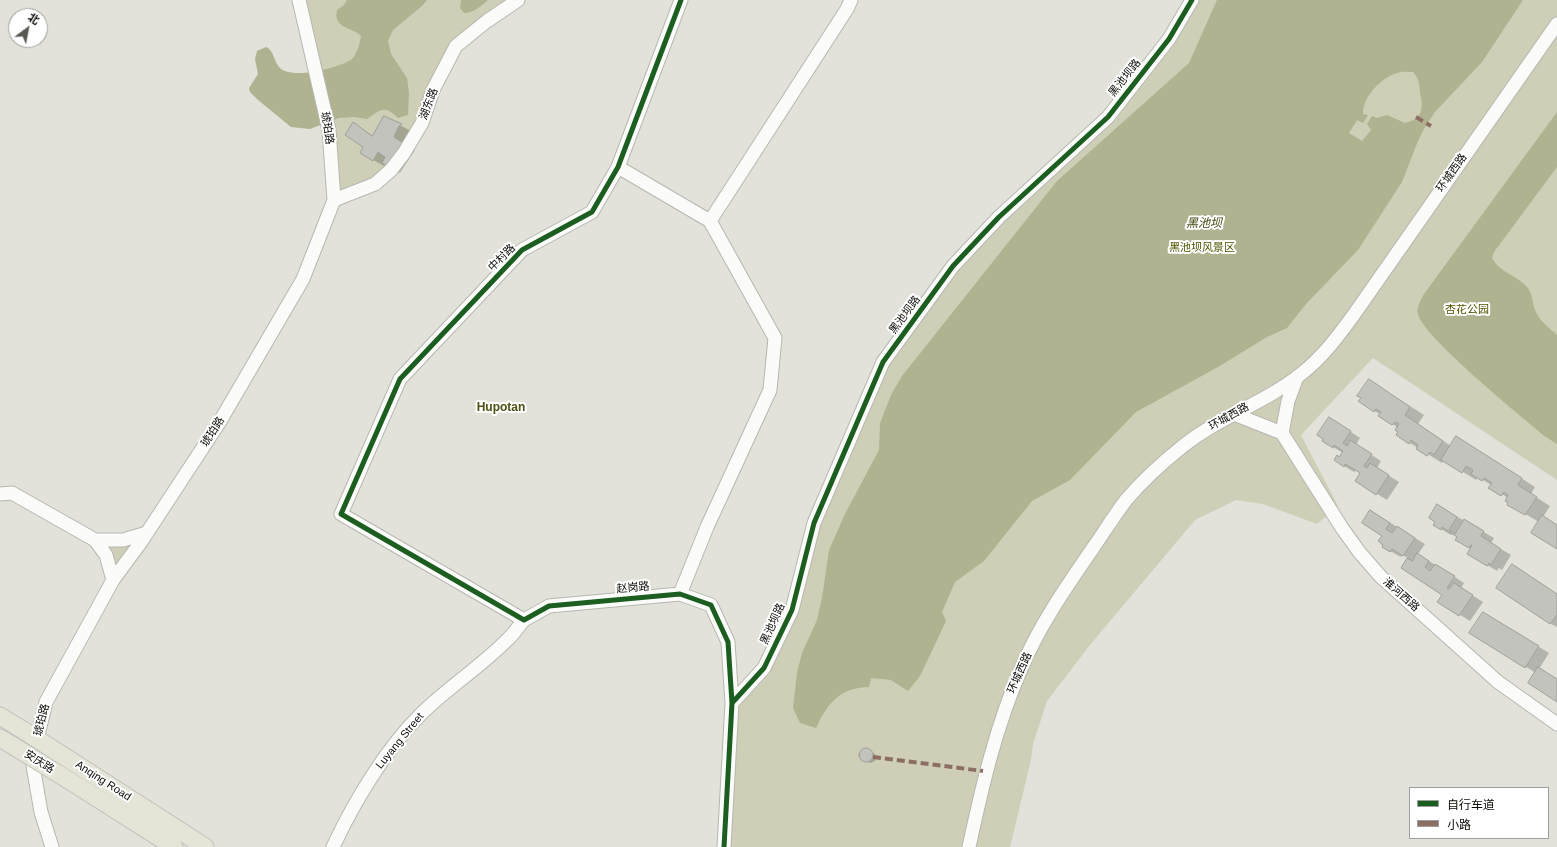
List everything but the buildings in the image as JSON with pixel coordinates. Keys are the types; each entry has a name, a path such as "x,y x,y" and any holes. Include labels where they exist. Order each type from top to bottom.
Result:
{"main road":[{"name":"Anqing Road","path":"0,716 205,847"},
{"name":"安庆路","path":"0,738 78,786"},
{"name":"Anqing Road","path":"78,786 174,847"}],"street":[{"name":"琥珀路","path":"52,847 41,812 32,760 46,702 113,580 147,533 219,423 303,279 334,200 329,130 300,0"},
{"name":"中村路","path":"524,620 341,514 400,379 522,250 592,212 618,167 681,0"},
{"path":"710,221 847,9 851,0"},
{"name":"黑池坝路","path":"732,703 764,668 792,610 814,523 883,362 953,266 999,217 1108,117 1169,39 1192,0"},
{"name":"湖东路","path":"334,200 375,184 391,170 404,153 422,123 434,90 456,46 487,21 517,1"},
{"name":"环城西路","path":"970,847 978,804 1003,714 1021,668 1051,612 1128,498 1154,471 1184,445 1209,428 1277,390 1297,377 1321,356 1340,333 1557,24"},
{"path":"618,167 710,221 775,338 770,390 707,527 680,594"},
{"path":"1234,414 1282,433 1284,414 1297,377"},
{"name":"淮河西路","path":"1282,433 1342,528 1360,553 1381,577 1498,682 1557,724"},
{"path":"0,494 12,493 95,540 106,555 113,580"},
{"path":"95,540 123,540 147,533"},
{"name":"赵岗路","path":"524,620 549,606 680,594 712,605 728,642 732,703 724,847"},
{"name":"Luyang Street","path":"333,847 344,822 365,786 400,738 420,715 507,641 524,620"}],"green space":[{"path":"299,0 518,0 456,46 391,170 334,200 329,130"},
{"name":"黑池坝风景区","path":"1192,0 1557,0 1557,480 1373,358 1301,435 1338,506 1317,524 1263,504 1236,500 1195,520 1090,645 1047,701 1033,744 1031,760 1010,847 724,847 732,703 764,668 792,610 814,523 883,362 953,266 1108,117"},
{"path":"147,533 113,580 106,540"}],"water":[{"path":"347,0 427,0 393,30 388,41 391,54 407,78 409,93 408,115 398,118 390,111 383,110 367,119 354,117 339,118 310,129 291,127 250,92 249,88 258,74 255,59 257,51 266,47 271,51 281,69 296,73 306,73 328,69 352,59 357,51 361,36 340,24 336,16 337,10 344,5"},
{"path":"461,0 488,0 480,7 468,13 464,13 460,8"},
{"name":"黑池坝","path":"1217,0 1523,0 1482,62 1435,112 1425,127 1402,182 1358,250 1306,304 1287,328 1267,337 1218,367 1136,412 1070,480 1032,501 984,561 955,582 942,612 946,621 920,676 908,691 891,680 871,678 869,687 850,690 836,698 825,711 816,728 800,723 793,708 797,673 802,653 817,620 822,598 829,550 845,514 879,450 880,423 891,395 902,376 1057,181 1189,63","holes":["1399,72 1413,72 1418,81 1422,103 1421,112 1416,118 1405,123 1387,115 1377,118 1372,116 1367,124 1371,130 1362,141 1349,133 1357,120 1363,123 1368,115 1363,114 1366,101 1379,83 1391,75"]},
{"path":"1557,112 1557,167 1494,252 1492,258 1503,270 1519,280 1528,288 1538,315 1557,335 1557,444 1546,437 1517,413 1454,358 1424,325 1418,314 1418,309 1424,294"}],"marked path":[{"path":"1416,117 1431,126"},
{"path":"873,757 983,771"}],"cycle path":[{"path":"681,0 618,167 592,212 522,250 400,379 341,514 524,620 549,606 680,594 711,605 728,642 732,703 724,847"},
{"path":"732,703 764,668 792,610 814,523 883,362 953,266 999,217 1108,117 1169,39 1192,0"}],"district":[{"name":"Hupotan","path":"501,408"}],"park label":[{"name":"杏花公园","path":"1467,310"}]}
